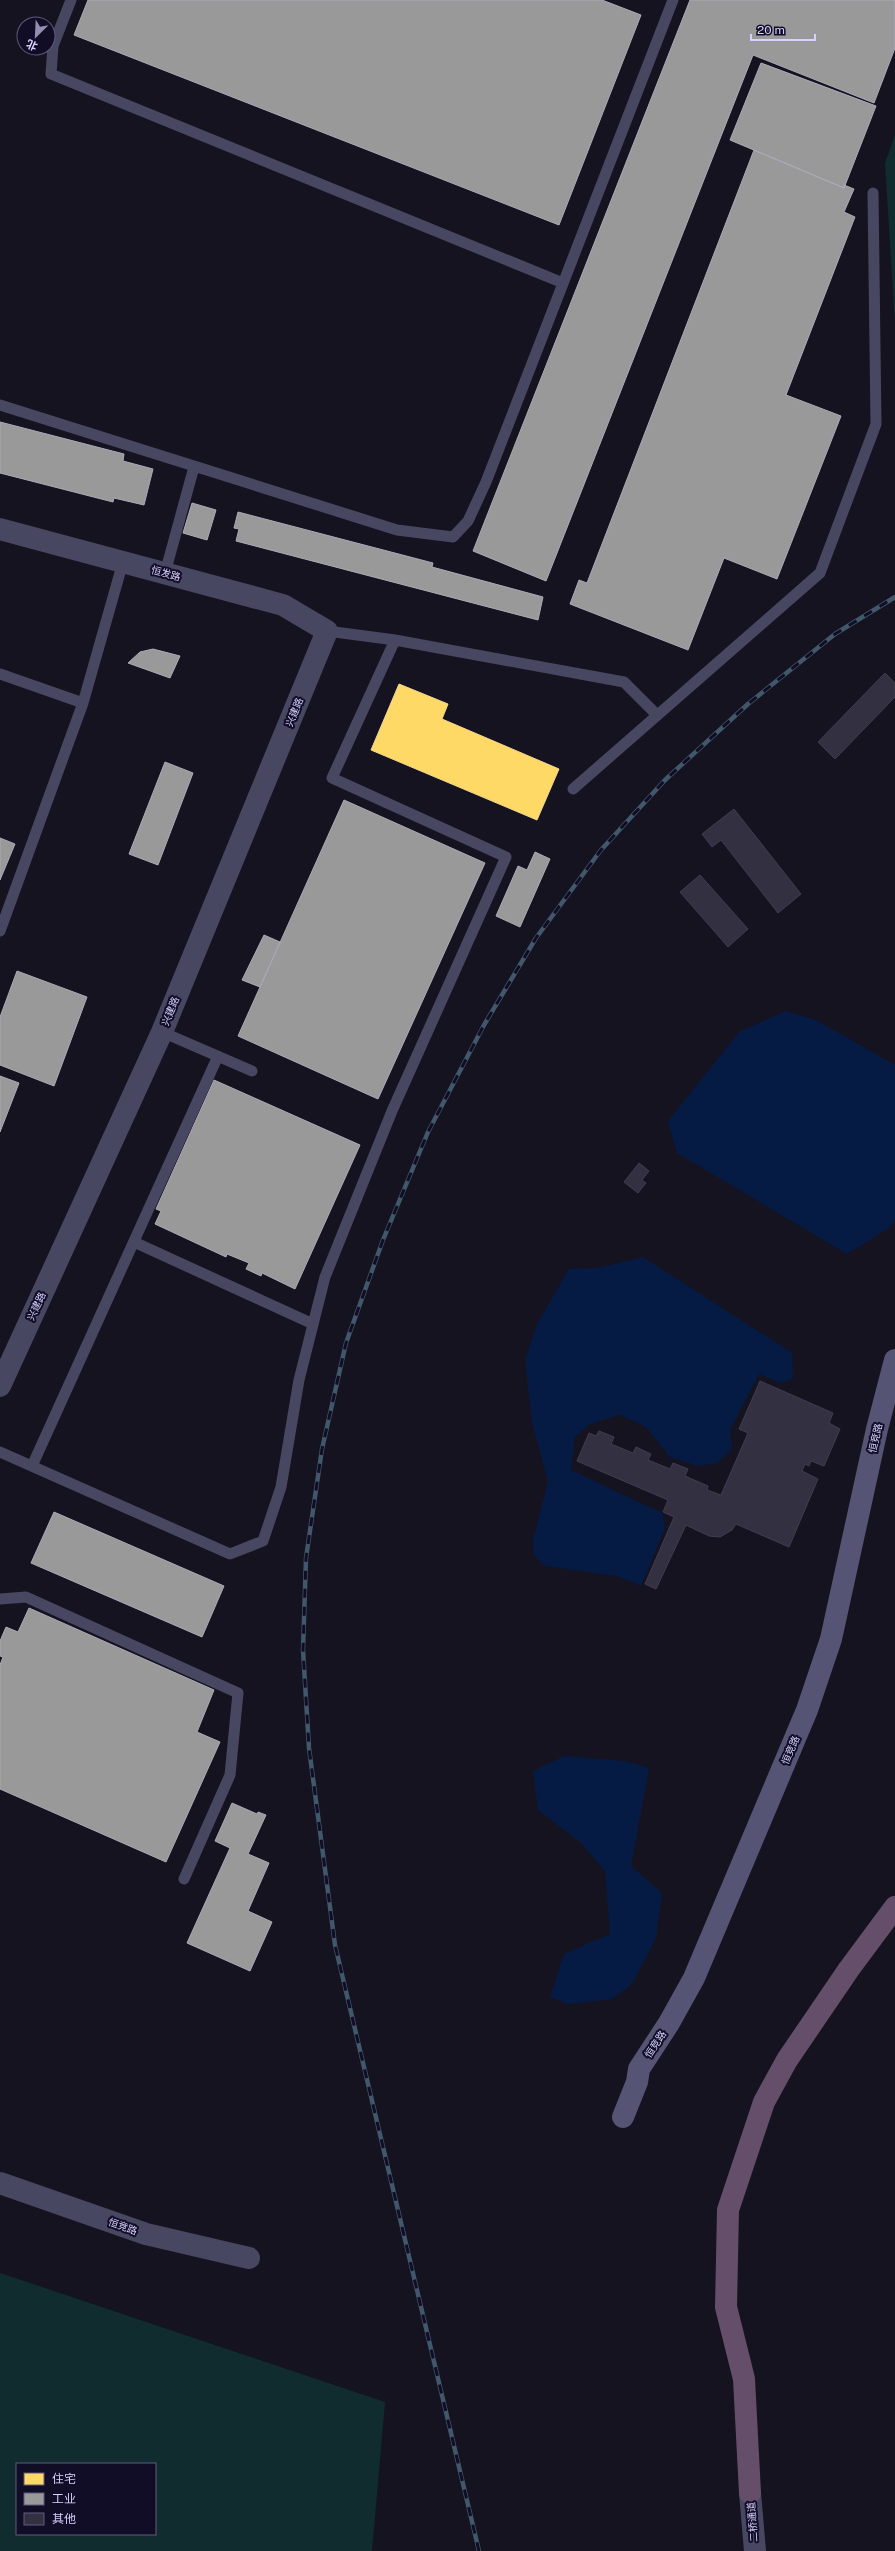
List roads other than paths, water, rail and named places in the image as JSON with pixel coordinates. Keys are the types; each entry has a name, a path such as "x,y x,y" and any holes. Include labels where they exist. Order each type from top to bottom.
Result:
{"highway":[{"path":"750,2493 744,2378 726,2306 728,2210 764,2102 787,2060 849,1969 895,1907"}],"main road":[{"name":"恒竞路","path":"623,2117 637,2082 639,2069 669,2023 694,1978 807,1710 831,1639 877,1428 895,1360"}],"street":[{"name":"恒发路","path":"0,529 283,605 327,631"},
{"name":"兴建路","path":"0,1386 162,1032 327,631"},
{"name":"恒竞路","path":"0,2183 146,2234 249,2258"},
{"name":"二桥通道","path":"750,2493 755,2551"}],"lane":[{"path":"71,0 53,46 51,74 563,283"},
{"path":"0,405 397,530 453,537 468,521 486,482 673,0"},
{"path":"572,788 820,573 876,424 873,193"},
{"path":"165,573 194,467"},
{"path":"1,926 83,703 123,562"},
{"path":"327,631 395,640 624,682 657,715"},
{"path":"0,1452 230,1554 262,1541 281,1487 299,1380 325,1277 392,1111 506,856 332,778 395,640"},
{"path":"0,674 83,703"},
{"path":"162,1032 252,1071"},
{"path":"32,1466 218,1056"},
{"path":"134,1242 313,1324"},
{"path":"0,1599 26,1597 238,1693 230,1775 184,1879"}],"water":[{"path":"785,1011 816,1020 895,1065 895,1220 890,1227 847,1254 677,1153 668,1121 739,1032"},
{"path":"643,1257 792,1353 793,1378 781,1383 759,1374 730,1430 732,1449 717,1463 698,1466 670,1457 646,1427 620,1415 590,1424 575,1437 571,1470 662,1513 665,1528 641,1586 617,1576 545,1566 534,1556 533,1540 548,1481 532,1423 525,1360 537,1324 569,1269 597,1268"},
{"path":"564,1756 625,1761 649,1768 631,1866 662,1893 656,1938 632,1984 612,1999 569,2004 550,1997 564,1954 610,1934 605,1871 580,1842 538,1810 533,1771"}],"railway":[{"path":"479,2551 335,1945 309,1748 303,1650 306,1558 322,1449 346,1343 383,1240 428,1132 484,1025 536,938 601,850 665,780 748,704 835,634 895,597"}]}
